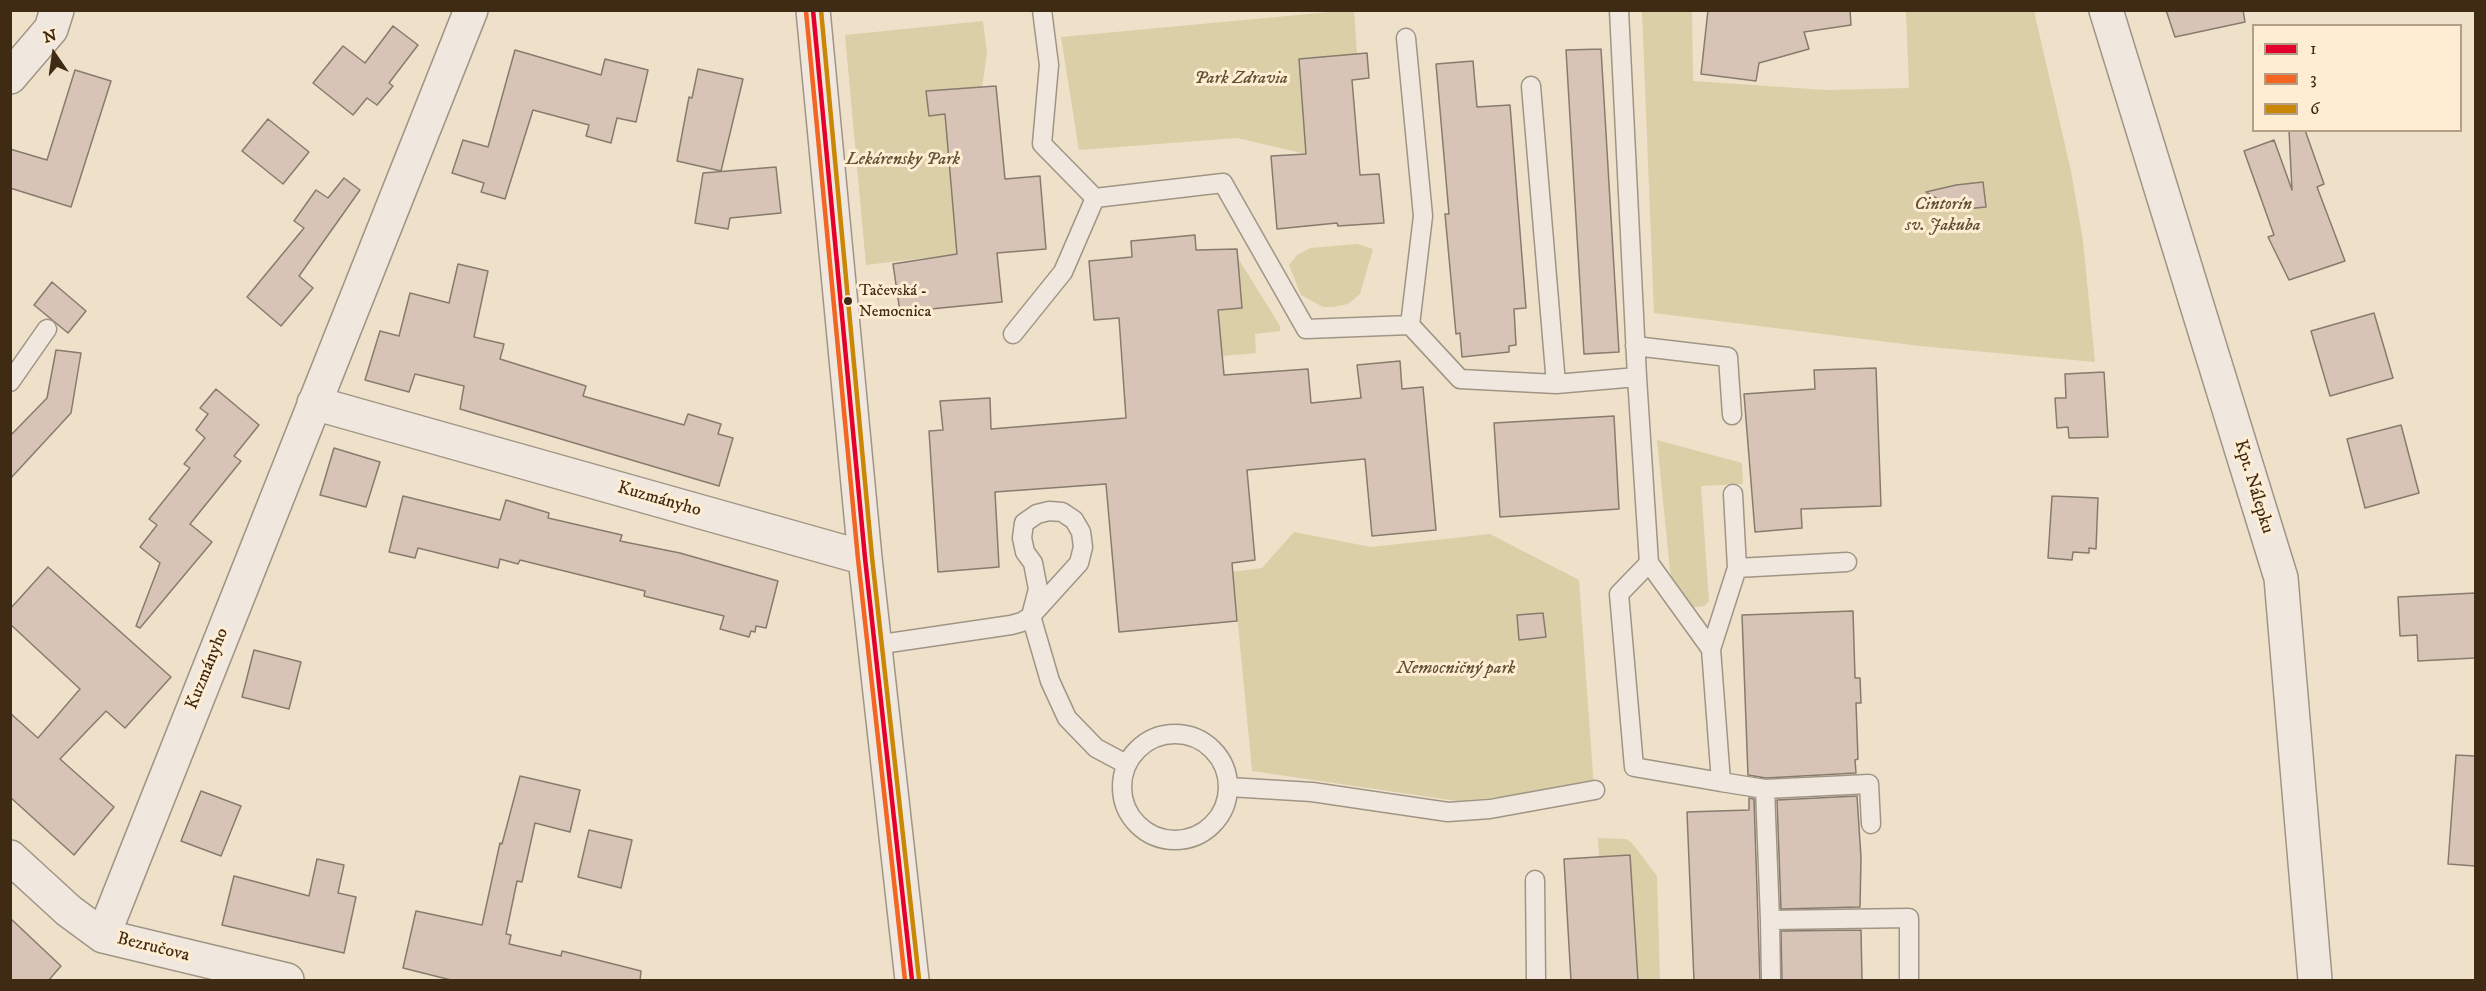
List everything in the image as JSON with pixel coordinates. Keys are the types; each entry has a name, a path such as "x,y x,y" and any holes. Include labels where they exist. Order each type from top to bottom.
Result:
{"street":[{"path":"10,77 51,29 57,10"},
{"name":"Kuzmányho","path":"103,936 471,10"},
{"path":"813,10 865,558 912,981"},
{"name":"Kpt. Nálepku","path":"2106,10 2281,578 2315,981"},
{"name":"Kuzmányho","path":"314,403 865,558"},
{"name":"Bezručova","path":"10,857 69,911 103,936 287,981"}],"lane":[{"path":"1042,10 1049,64 1042,144 1095,198"},
{"path":"1619,10 1635,346 1649,563 1711,649"},
{"path":"1406,38 1423,216 1410,325"},
{"path":"1531,86 1556,384"},
{"path":"1095,198 1223,183 1306,329 1410,325 1460,378 1556,384 1637,377"},
{"path":"1013,334 1063,272 1095,198"},
{"path":"10,382 47,329"},
{"path":"1635,346 1728,357 1732,415"},
{"path":"1721,782 1711,649 1737,568 1733,494"},
{"path":"875,645 1011,625 1031,616 1079,563 1083,547 1081,532 1074,520 1062,512 1049,511 1037,514 1024,524 1022,538 1025,552 1033,563 1038,589 1031,616 1050,681 1067,718 1096,748 1126,764"},
{"path":"1737,568 1847,562"},
{"path":"1649,563 1619,594 1634,767 1765,789 1869,783 1872,824"},
{"path":"1169,734 1187,734 1203,741 1217,753 1226,769 1229,787 1226,805 1218,820 1205,832 1189,839 1172,841 1155,837 1140,828 1128,814 1122,798 1121,781 1126,764 1136,749 1151,739 1169,734"},
{"path":"1229,787 1312,792 1448,812 1490,809 1595,790"},
{"path":"1765,789 1771,981"},
{"path":"1535,880 1536,981"},
{"path":"1770,920 1909,918 1909,981"}],"green space":[{"name":"Park Zdravia","path":"1354,11 1357,54 1299,60 1306,154 1237,138 1079,150 1061,37"},
{"name":"Cintorín sv. Jakuba","path":"1642,11 1692,11 1693,81 1826,90 1909,88 1906,11 2034,11 2071,171 2083,241 2095,362 1920,346 1654,313"},
{"name":"Lekárensky Park","path":"983,21 987,53 982,87 926,91 929,116 945,114 957,254 866,265 845,35"},
{"path":"1357,244 1373,249 1360,294 1348,304 1333,307 1323,307 1301,295 1289,265 1297,255 1310,248"},
{"path":"1238,258 1280,326 1280,331 1255,334 1256,353 1222,356 1218,310 1242,308"},
{"path":"1657,440 1742,463 1743,484 1701,486 1709,601 1704,606 1690,608 1674,587 1670,571"},
{"name":"Nemocničný park","path":"1294,532 1371,547 1490,534 1579,580 1594,788 1457,801 1252,771 1233,572 1262,568"},
{"path":"1598,838 1626,839 1632,843 1657,876 1660,980 1638,980 1630,855 1599,857"}],"building":[{"path":"1708,10 1850,10 1851,25 1804,32 1809,49 1759,63 1756,81 1701,74"},
{"path":"2166,10 2243,10 2245,22 2175,37"},
{"path":"393,26 418,45 389,83 393,86 377,105 367,98 353,115 313,83 343,46 365,63"},
{"path":"1601,49 1619,352 1584,354 1566,50"},
{"path":"515,50 601,75 605,59 648,70 636,122 617,118 611,143 586,136 589,125 533,110 505,199 481,192 484,183 452,173 463,140 488,147"},
{"path":"1367,53 1369,78 1352,80 1360,175 1379,174 1384,223 1338,226 1337,223 1277,229 1271,156 1306,154 1299,59"},
{"path":"1473,61 1477,107 1510,105 1526,308 1514,309 1516,345 1509,346 1509,352 1462,357 1460,333 1456,334 1445,214 1449,214 1436,64"},
{"path":"698,69 743,79 721,171 677,161 689,97 692,98"},
{"path":"75,70 111,81 71,207 10,188 10,149 47,160"},
{"path":"996,86 1005,179 1040,176 1046,249 997,253 1002,302 900,312 893,264 957,254 945,114 929,116 926,91"},
{"path":"268,119 309,152 283,184 242,151"},
{"path":"2289,132 2306,132 2324,184 2317,187 2345,261 2289,280 2268,237 2274,235 2244,151 2274,140 2292,190"},
{"path":"776,167 781,213 730,218 728,229 695,223 703,173"},
{"path":"344,178 360,190 299,276 313,288 281,326 247,297 304,228 294,221 316,190 328,198"},
{"path":"1983,182 1986,207 1956,210 1926,192 1956,185"},
{"path":"1195,235 1196,250 1237,249 1242,308 1218,310 1224,375 1308,369 1311,403 1361,398 1357,365 1400,361 1402,389 1423,387 1436,530 1372,536 1365,459 1247,470 1255,560 1232,563 1237,621 1119,632 1106,484 995,492 999,567 938,572 929,431 943,430 940,401 990,398 991,429 1126,418 1119,318 1094,320 1089,261 1132,257 1131,241"},
{"path":"458,264 488,271 474,337 504,344 500,359 586,386 583,396 684,425 688,414 721,424 718,434 733,438 719,486 460,409 464,386 415,374 409,392 365,380 380,331 399,336 410,293 449,303"},
{"path":"52,282 86,311 68,333 34,305"},
{"path":"2374,313 2393,378 2330,396 2311,331"},
{"path":"56,350 81,353 71,413 10,479 10,436 47,398"},
{"path":"1876,368 1881,506 1801,509 1802,528 1755,532 1744,394 1815,389 1814,370"},
{"path":"2104,372 2108,437 2069,438 2068,427 2057,428 2055,398 2066,398 2065,374"},
{"path":"216,389 259,425 234,456 241,461 190,524 212,542 140,628 136,626 160,563 140,547 157,525 149,519 190,468 184,464 205,438 196,430 208,414 200,408"},
{"path":"1614,416 1619,509 1500,517 1494,423"},
{"path":"2401,425 2419,493 2365,508 2347,439"},
{"path":"334,448 380,462 366,507 320,495"},
{"path":"403,496 500,520 506,500 549,513 548,518 622,535 620,541 680,553 778,581 766,628 756,626 755,632 751,631 749,637 720,629 724,616 644,596 645,591 520,560 518,564 500,559 498,568 418,548 415,558 389,552"},
{"path":"2052,496 2098,498 2096,549 2089,548 2089,553 2073,552 2072,560 2048,558"},
{"path":"48,567 171,677 125,728 106,711 60,759 114,807 74,855 10,797 10,713 38,738 80,689 10,624 10,609"},
{"path":"2475,593 2475,658 2418,661 2417,635 2400,636 2398,597"},
{"path":"1853,611 1855,678 1860,678 1861,703 1856,703 1858,759 1855,760 1856,773 1766,778 1748,775 1742,615"},
{"path":"1543,613 1546,637 1519,640 1517,615"},
{"path":"254,650 301,662 289,709 242,697"},
{"path":"2456,755 2475,756 2475,866 2448,864"},
{"path":"520,776 580,790 570,832 535,823 522,882 517,881 506,934 511,935 509,944 561,956 562,951 641,971 640,981 455,981 403,968 416,911 482,925 500,843 502,844"},
{"path":"201,791 241,806 221,856 181,841"},
{"path":"1857,796 1861,858 1860,907 1781,909 1777,800"},
{"path":"1749,798 1754,799 1760,981 1694,981 1687,812 1749,810"},
{"path":"589,830 632,840 621,888 578,877"},
{"path":"1630,855 1638,981 1571,981 1564,859"},
{"path":"317,859 344,865 338,893 356,897 344,953 222,925 234,876 309,896"},
{"path":"10,918 61,966 48,981 10,981"},
{"path":"1861,930 1862,981 1782,981 1781,931"}],"transit line":[{"name":"1","path":"813,10 865,558 912,980"},
{"name":"6","path":"821,10 872,557 919,979"},
{"name":"3","path":"806,11 858,559 905,980"}],"place":[{"name":"Tačevská - Nemocnica","path":"848,301"}]}
